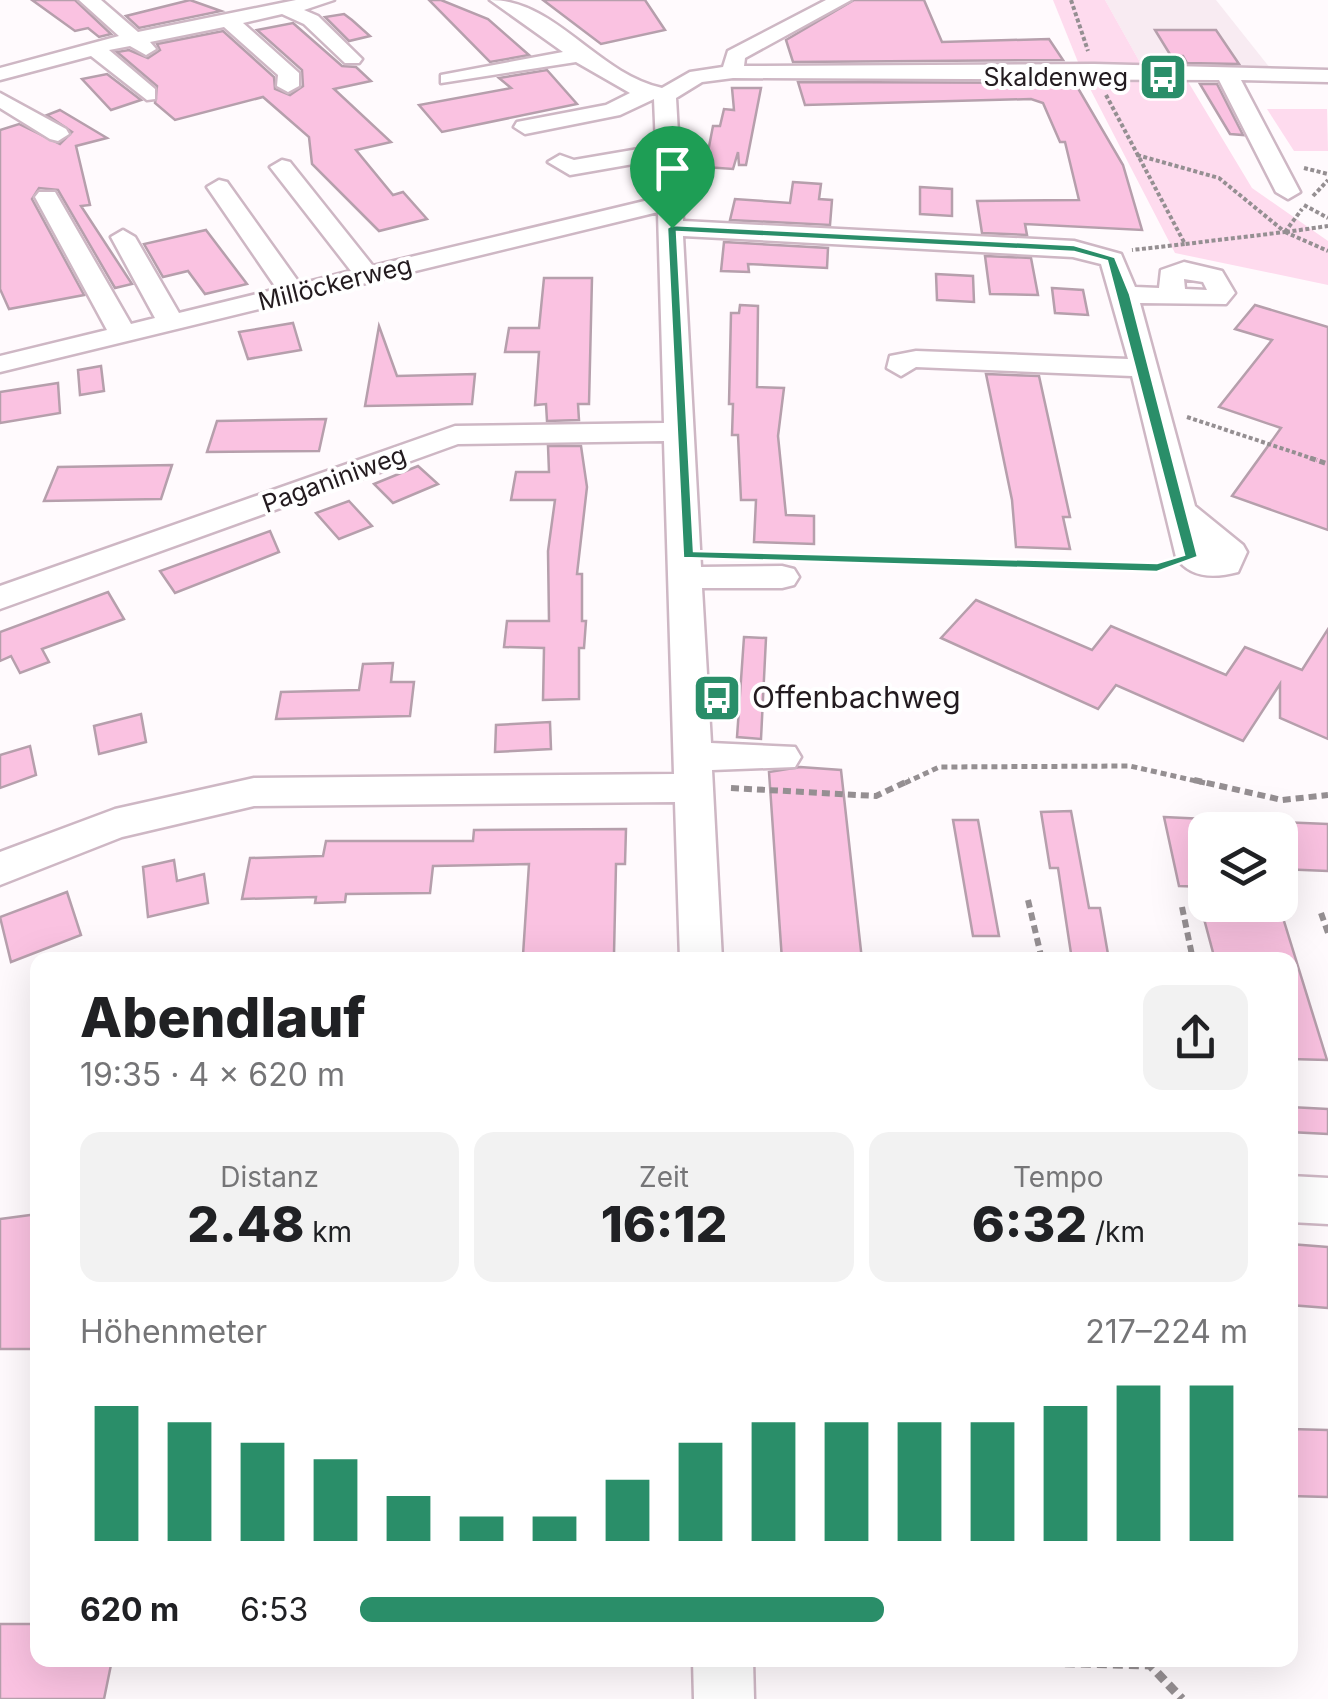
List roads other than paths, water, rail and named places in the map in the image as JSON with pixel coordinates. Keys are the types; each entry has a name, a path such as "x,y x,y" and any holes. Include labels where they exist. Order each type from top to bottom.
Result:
{"street":[{"path":"88,0 140,45"},
{"path":"0,74 94,48 140,45 200,32 228,20 324,0"},
{"path":"500,0 522,10 610,79 656,94"},
{"path":"732,72 735,54 842,0"},
{"path":"291,5 352,59"},
{"path":"228,20 289,74 288,86"},
{"path":"94,48 147,94"},
{"path":"448,78 580,54"},
{"path":"525,127 612,110 698,76 732,72 1094,70 1328,76"},
{"path":"1226,74 1296,199"},
{"path":"656,94 668,151 701,952"},
{"path":"0,99 58,134"},
{"path":"560,162 570,168 668,151"},
{"path":"282,167 367,275"},
{"path":"219,187 293,293"},
{"path":"47,197 123,334"},
{"name":"Millöckerweg","path":"0,364 367,275 671,215 1074,248 1102,254 1117,266 1125,294"},
{"path":"123,237 171,322"},
{"path":"1173,296 1125,294 1150,405 1178,508 1192,557 1210,567 1226,564 1230,552 1178,508"},
{"path":"901,368 900,362 916,359 1142,368"},
{"name":"Paganiniweg","path":"0,598 455,435 681,432"},
{"path":"688,578 784,568"},
{"path":"0,868 116,824 254,792 694,772 782,757"},
{"path":"1298,1199 1328,1201"},
{"path":"722,1667 724,1699"}],"place":[{"name":"Skaldenweg","path":"1163,77"},
{"name":"Offenbachweg","path":"717,698"}]}
